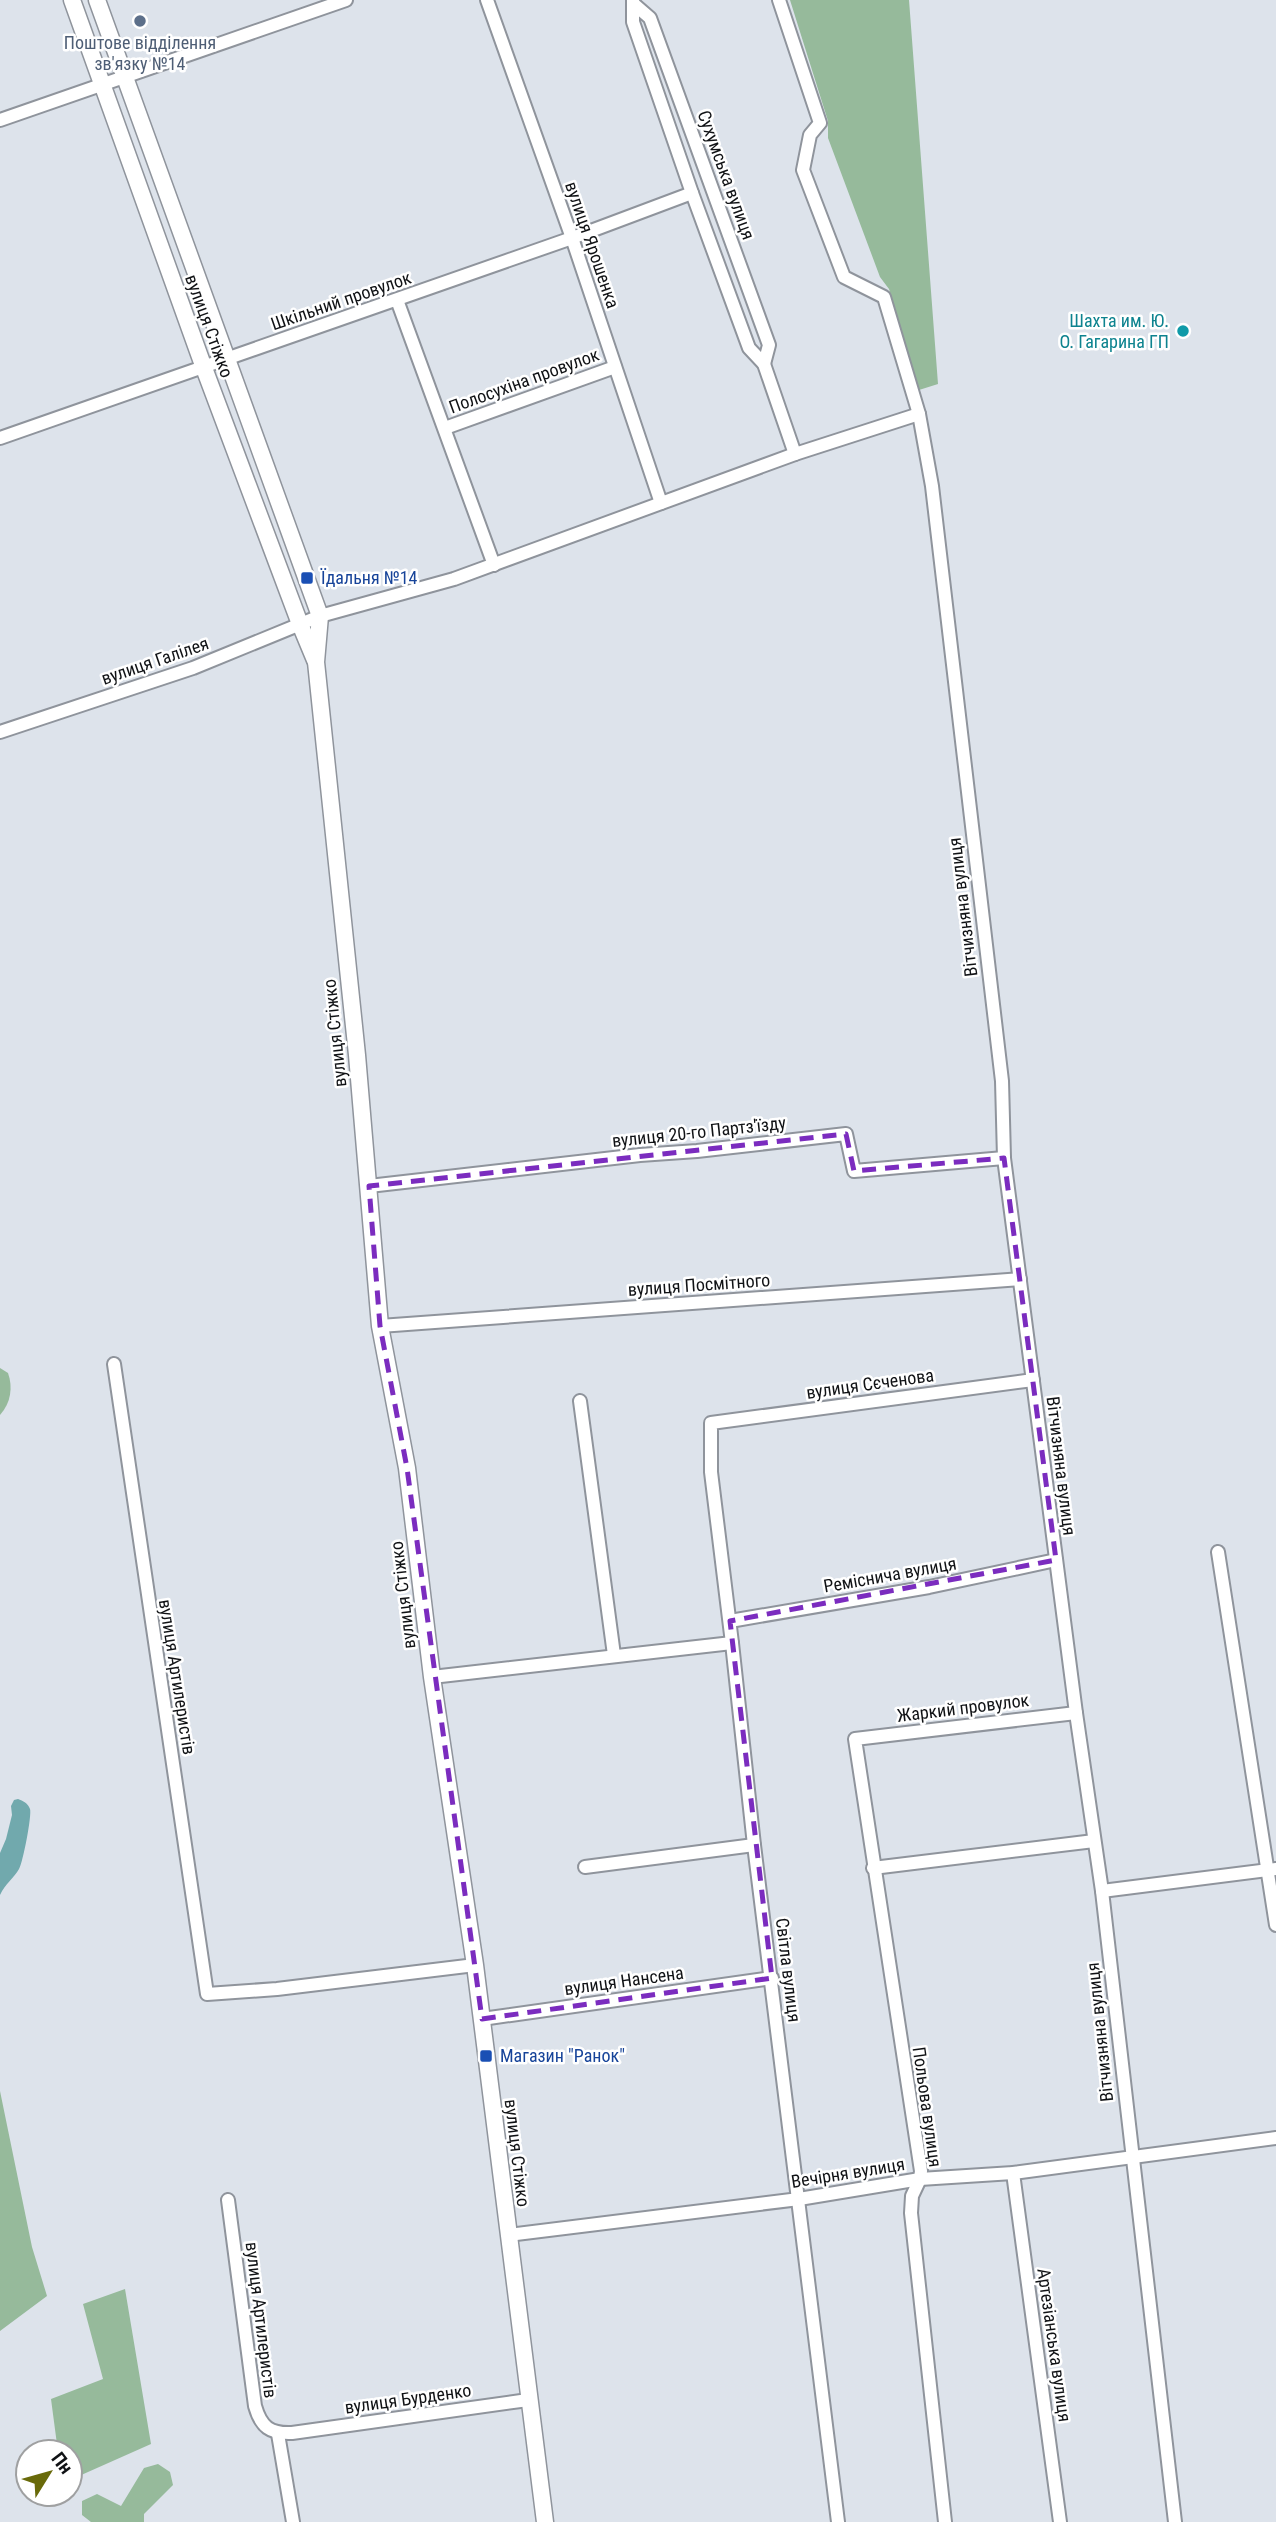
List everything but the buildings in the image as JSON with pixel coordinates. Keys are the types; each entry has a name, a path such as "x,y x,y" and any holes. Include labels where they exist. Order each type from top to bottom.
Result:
{"street":[{"name":"вулиця Стіжко","path":"72,0 204,368 316,662"},
{"name":"вулиця Стіжко","path":"97,0 123,78 320,616 316,662 369,1186 380,1326 407,1468 432,1676 475,1965 545,2522"},
{"path":"0,120 346,0"},
{"name":"вулиця Ярошенка","path":"487,0 572,238 661,503"},
{"name":"Вітчизняна вулиця","path":"779,0 820,123 810,135 803,170 844,277 884,297 919,414 932,486 1002,1081 1004,1158 1076,1713 1102,1891 1175,2522"},
{"name":"Сухумська вулиця","path":"634,2 633,22 692,193 749,348 764,364 795,454"},
{"name":"Сухумська вулиця","path":"634,2 650,18 769,345 764,364"},
{"name":"Шкільний провулок","path":"0,438 397,300 692,193"},
{"path":"397,300 494,565"},
{"name":"Полосухіна провулок","path":"446,428 615,367"},
{"name":"вулиця Галілея","path":"0,732 192,668 320,616 454,579 795,454 919,414"},
{"name":"вулиця 20-го Партз'їзду","path":"369,1186 846,1135 854,1171 1004,1158"},
{"name":"вулиця Посмітного","path":"380,1326 1020,1279"},
{"name":"вулиця Артилеристів","path":"114,1364 207,1994 277,1989 475,1965"},
{"name":"вулиця Сєченова","path":"712,1423 1033,1380"},
{"path":"580,1401 614,1655"},
{"name":"Світла вулиця","path":"712,1423 711,1472 838,2522"},
{"path":"1219,1552 1273,1870 1276,1925"},
{"name":"Реміснича вулиця","path":"730,1621 929,1587 1056,1560"},
{"path":"432,1676 733,1643"},
{"name":"Жаркий провулок","path":"855,1739 1076,1713"},
{"name":"Польова вулиця","path":"855,1739 920,2171 920,2179 912,2196 911,2213 945,2522"},
{"path":"873,1868 1094,1841"},
{"path":"585,1867 754,1845"},
{"path":"1102,1891 1273,1870"},
{"name":"вулиця Нансена","path":"482,2019 772,1978"},
{"name":"Вечірня вулиця","path":"508,2235 799,2199 920,2179 1013,2173 1276,2138"},
{"name":"Артезіанська вулиця","path":"1013,2173 1060,2522"},
{"name":"вулиця Артилеристів","path":"228,2200 255,2406 259,2420 267,2429 278,2434"},
{"name":"вулиця Бурденко","path":"278,2434 528,2400"},
{"path":"278,2434 293,2522"}],"highlighted area":[{"path":"846,1134 854,1171 1004,1158 1056,1560 730,1621 772,1978 482,2019 407,1468 380,1326 369,1186"}],"green space":[{"path":"790,0 909,0 938,384 919,390 889,289 880,277 828,138 828,121"},
{"path":"0,1368 8,1373 11,1389 7,1405 0,1415"},
{"path":"0,2091 32,2247 47,2296 0,2331"},
{"path":"125,2289 151,2444 84,2474 84,2438 56,2438 51,2399 103,2379 83,2304"},
{"path":"158,2464 170,2472 173,2485 144,2514 144,2522 91,2522 82,2515 84,2500 97,2494 121,2506 144,2468"}],"water":[{"path":"18,1799 30,1809 27,1839 19,1869 0,1895 0,1853 12,1815 11,1806 14,1800"}],"place":[{"name":"Поштове відділення зв'язку №14","path":"140,21"},
{"name":"Шахта им. Ю. О. Гагарина ГП","path":"1183,331"},
{"name":"Їдальня №14","path":"307,578"},
{"name":"Магазин \"Ранок\"","path":"486,2056"}]}
